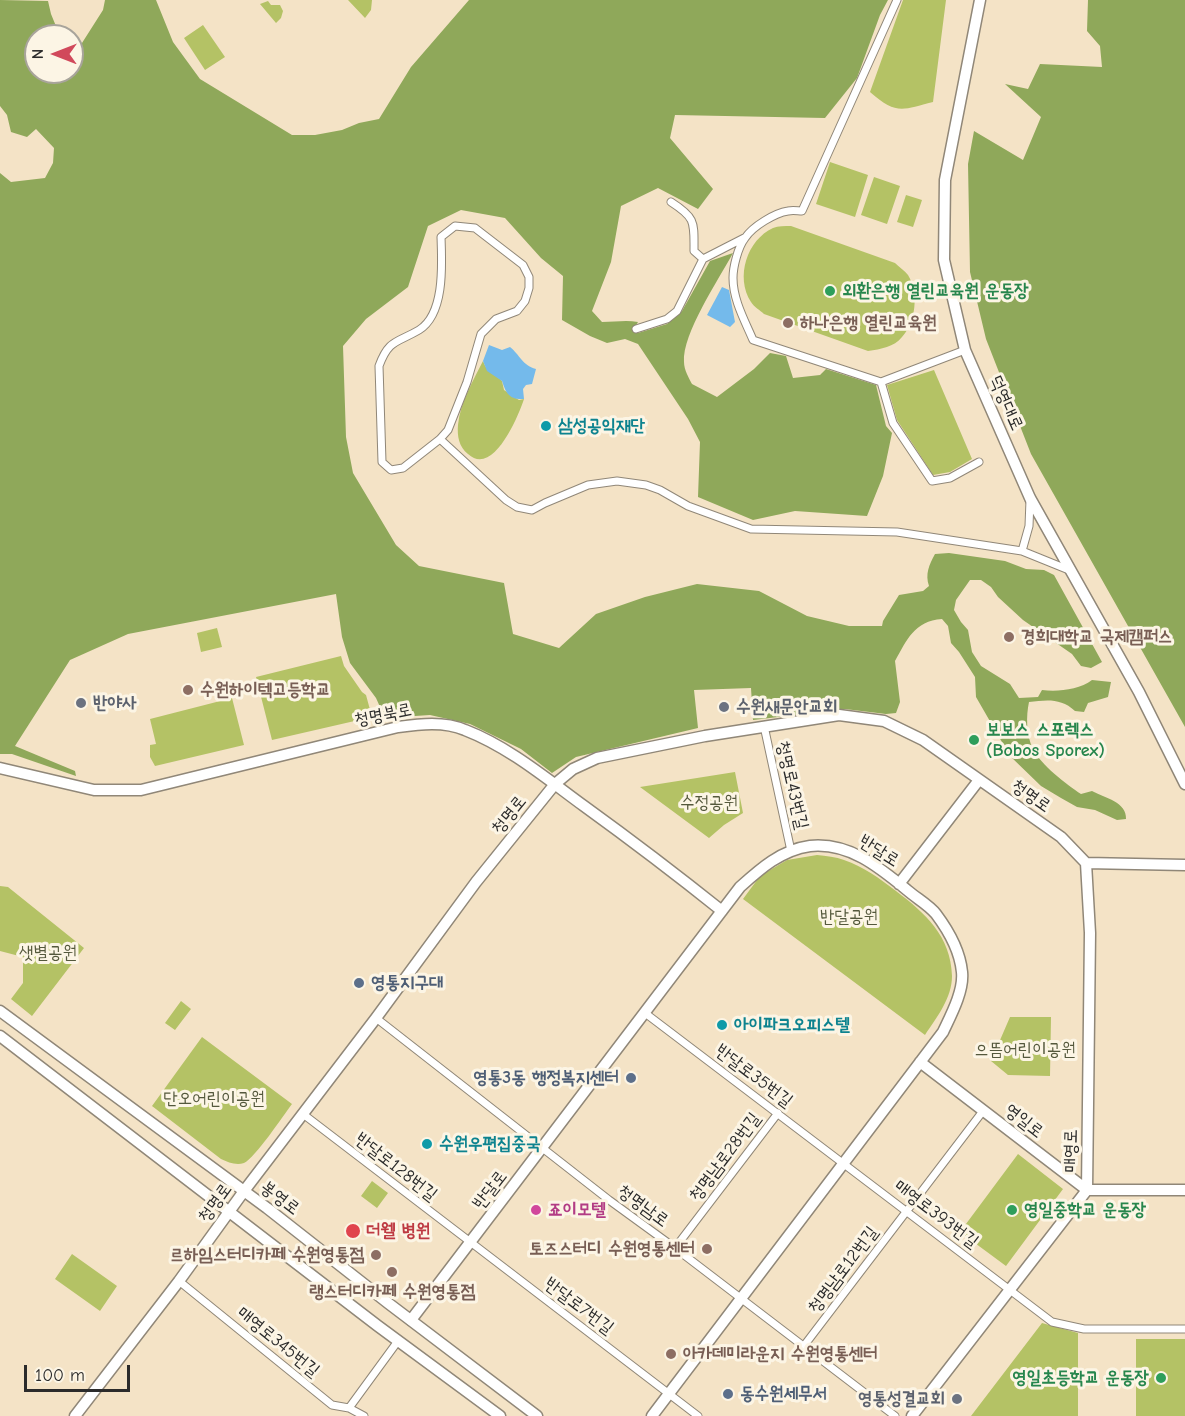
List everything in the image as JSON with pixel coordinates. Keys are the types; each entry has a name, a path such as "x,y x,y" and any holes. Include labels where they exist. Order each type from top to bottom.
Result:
{"street":[{"path":"636,329 667,319 677,311 703,259 744,238 758,226 774,217 788,211 802,211 897,0"},
{"name":"덕영대로","path":"980,0 945,180 944,260 965,350 1030,498 1139,692 1185,783"},
{"path":"671,202 688,213 694,225 694,251 703,259"},
{"path":"455,226 475,228 523,265 529,277 529,288 525,301 517,311 496,319 481,334 463,392 448,430 440,439 403,468 391,470 382,462 379,366 390,345 421,329 433,316 441,276 441,237 455,226"},
{"path":"744,238 736,260 733,278 737,303 753,340 881,382 965,350"},
{"path":"881,382 893,423 932,481 950,478 979,462"},
{"path":"440,439 498,493 517,507 532,510 588,485 617,481 646,485 688,506 751,529 897,532 1022,551 1070,571"},
{"path":"1022,551 1029,526 1030,498"},
{"name":"청명로","path":"75,1416 179,1281 476,882 555,784 573,769 597,758 764,726 839,715 884,721 923,740 1060,837 1086,863"},
{"name":"청명북로","path":"0,768 94,790 141,790 398,726 440,724 464,729 502,749 555,784 661,862 722,911"},
{"name":"청명로43번길","path":"764,726 791,851"},
{"path":"899,884 979,780"},
{"name":"반달로","path":"411,1320 740,887 761,867 791,851 811,846 844,849 872,863 934,912 954,942 963,973 957,1004 943,1032 652,1416"},
{"path":"1086,863 1185,865"},
{"name":"매영로","path":"912,1416 1087,1190 1090,933 1086,863"},
{"name":"봉영로","path":"0,1011 244,1191 537,1416"},
{"name":"반달로35번길","path":"645,1012 844,1164"},
{"name":"청명남로","path":"376,1018 609,1200 895,1416"},
{"path":"0,1036 398,1341 500,1416"},
{"name":"영일로","path":"920,1062 1087,1190"},
{"name":"청명남로12번길","path":"803,1347 984,1111"},
{"name":"청명남로28번길","path":"675,1248 778,1113"},
{"name":"반달로128번길","path":"303,1114 470,1243"},
{"name":"매영로393번길","path":"844,1164 1052,1322 1084,1329 1185,1329"},
{"path":"1087,1190 1185,1190"},
{"name":"반달로7번길","path":"470,1243 698,1416"},
{"name":"매영로345번길","path":"179,1281 332,1405 349,1408 364,1416"},
{"path":"349,1408 398,1341"}],"green space":[{"path":"0,0 48,1 55,24 24,24 24,84 84,84 84,40 103,10 105,0 156,0 173,42 200,79 292,135 315,135 379,119 411,67 469,0 888,0 880,15 857,78 825,118 675,115 670,138 713,189 698,209 658,188 621,206 611,262 592,311 602,322 638,322 633,330 638,333 667,324 682,311 710,261 733,253 702,307 689,337 684,362 689,379 692,384 717,397 754,369 770,353 786,356 793,378 820,375 826,369 876,385 886,426 892,433 883,476 867,516 795,511 753,520 698,497 700,442 688,419 638,344 625,339 607,343 562,320 563,276 541,258 505,218 461,210 428,226 408,287 366,319 343,346 346,437 353,473 396,545 419,566 504,583 513,634 559,648 596,614 645,597 697,584 759,591 807,616 849,626 882,626 899,595 923,591 929,586 928,570 935,554 949,553 1005,561 1026,569 1044,570 1054,575 1102,662 1091,668 1081,666 1072,654 1023,620 998,597 991,587 981,580 970,580 956,600 954,610 968,630 972,652 981,666 1010,684 1019,698 1038,697 1042,690 1074,688 1092,680 1111,682 1108,697 1088,703 1084,712 1075,711 1054,701 1029,702 1028,732 1036,755 1054,774 1081,794 1092,791 1114,801 1123,808 1126,819 1117,820 1095,810 1077,807 1041,786 1010,756 976,697 975,677 951,643 948,626 942,619 925,623 912,633 895,661 900,702 896,713 845,709 753,720 751,688 694,690 698,728 576,757 552,773 521,749 470,724 430,715 385,718 376,698 350,663 342,637 336,594 128,634 70,660 15,746 75,771 76,776 12,754 0,754 0,173 11,182 45,178 53,163 54,148 36,129 27,137 11,132 7,115 0,106"},
{"path":"348,0 372,0 371,10 365,18"},
{"path":"903,0 946,0 933,102 900,109 886,104 870,92"},
{"path":"1088,0 1185,0 1185,727 1031,454 986,339 970,272 968,164 974,131 1023,160 1041,117 1005,84 1028,89 1040,64 1102,67 1100,46 1087,31"},
{"path":"268,1 271,5 280,5 283,11 276,23 260,4"},
{"path":"203,25 225,57 205,70 184,38"},
{"path":"830,162 868,175 855,217 816,204"},
{"path":"874,177 900,186 887,224 861,215"},
{"path":"906,195 922,200 913,227 897,222"},
{"name":"외환은행 열린교육원 운동장","path":"791,226 895,263 907,274 914,290 913,316 907,331 899,340 887,347 868,351 764,314 751,302 744,282 746,260 750,250 756,241 773,228"},
{"path":"483,361 489,371 502,381 504,390 519,400 524,399 503,442 486,458 477,459 462,448 458,437 458,425 464,400"},
{"path":"934,370 972,459 950,472 933,475 897,420 887,385"},
{"path":"217,628 222,647 201,652 197,633"},
{"path":"341,656 344,666 366,695 372,717 272,740 256,677"},
{"path":"232,698 244,745 155,766 150,757 150,745 156,744 150,719"},
{"name":"수정공원","path":"735,772 743,813 709,838 640,787"},
{"name":"반달공원","path":"817,855 844,860 877,877 917,908 941,937 950,962 951,984 943,1007 925,1035 743,899 760,876 787,860"},
{"name":"샛별공원","path":"0,886 8,887 84,948 32,1016 11,999 23,983 23,957 0,951"},
{"path":"181,1001 191,1009 175,1030 165,1023"},
{"name":"으뜸어린이공원","path":"1010,1017 1051,1017 1050,1076 1008,1075 991,1061"},
{"name":"단오어린이공원","path":"202,1037 292,1104 262,1145 249,1160 241,1164 221,1159 152,1106"},
{"name":"영일중학교 운동장","path":"1018,1154 1063,1189 1006,1266 960,1232"},
{"path":"372,1181 388,1193 377,1208 361,1196"},
{"path":"72,1254 117,1286 100,1311 55,1279"},
{"path":"1042,1323 1078,1333 1078,1416 971,1416"},
{"name":"영일초등학교 운동장","path":"1136,1339 1185,1339 1185,1416 1136,1416"}],"water":[{"path":"722,287 729,290 735,322 730,327 707,315"},
{"path":"489,345 502,350 510,347 524,362 536,369 532,384 526,385 523,389 524,399 512,397 502,381 487,371 483,361"}],"place":[{"name":"외환은행 열린교육원 운동장","path":"830,291"},
{"name":"하나은행 열린교육원","path":"788,323"},
{"name":"삼성공익재단","path":"546,426"},
{"name":"경희대학교 국제캠퍼스","path":"1009,637"},
{"name":"수원하이텍고등학교","path":"188,690"},
{"name":"반야사","path":"81,703"},
{"name":"수원새문안교회","path":"724,707"},
{"name":"보보스 스포렉스 (Bobos Sporex)","path":"974,740"},
{"name":"영통지구대","path":"359,983"},
{"name":"아이파크오피스텔","path":"722,1025"},
{"name":"영통3동 행정복지센터","path":"631,1078"},
{"name":"수원우편집중국","path":"427,1144"},
{"name":"죠이모텔","path":"536,1210"},
{"name":"영일중학교 운동장","path":"1012,1210"},
{"name":"더웰 병원","path":"353,1231"},
{"name":"토즈스터디 수원영통센터","path":"707,1249"},
{"name":"르하임스터디카페 수원영통점","path":"376,1255"},
{"name":"랭스터디카페 수원영통점","path":"392,1272"},
{"name":"아카데미라운지 수원영통센터","path":"671,1354"},
{"name":"영일초등학교 운동장","path":"1161,1378"},
{"name":"동수원세무서","path":"728,1394"},
{"name":"영통성결교회","path":"957,1399"}]}
